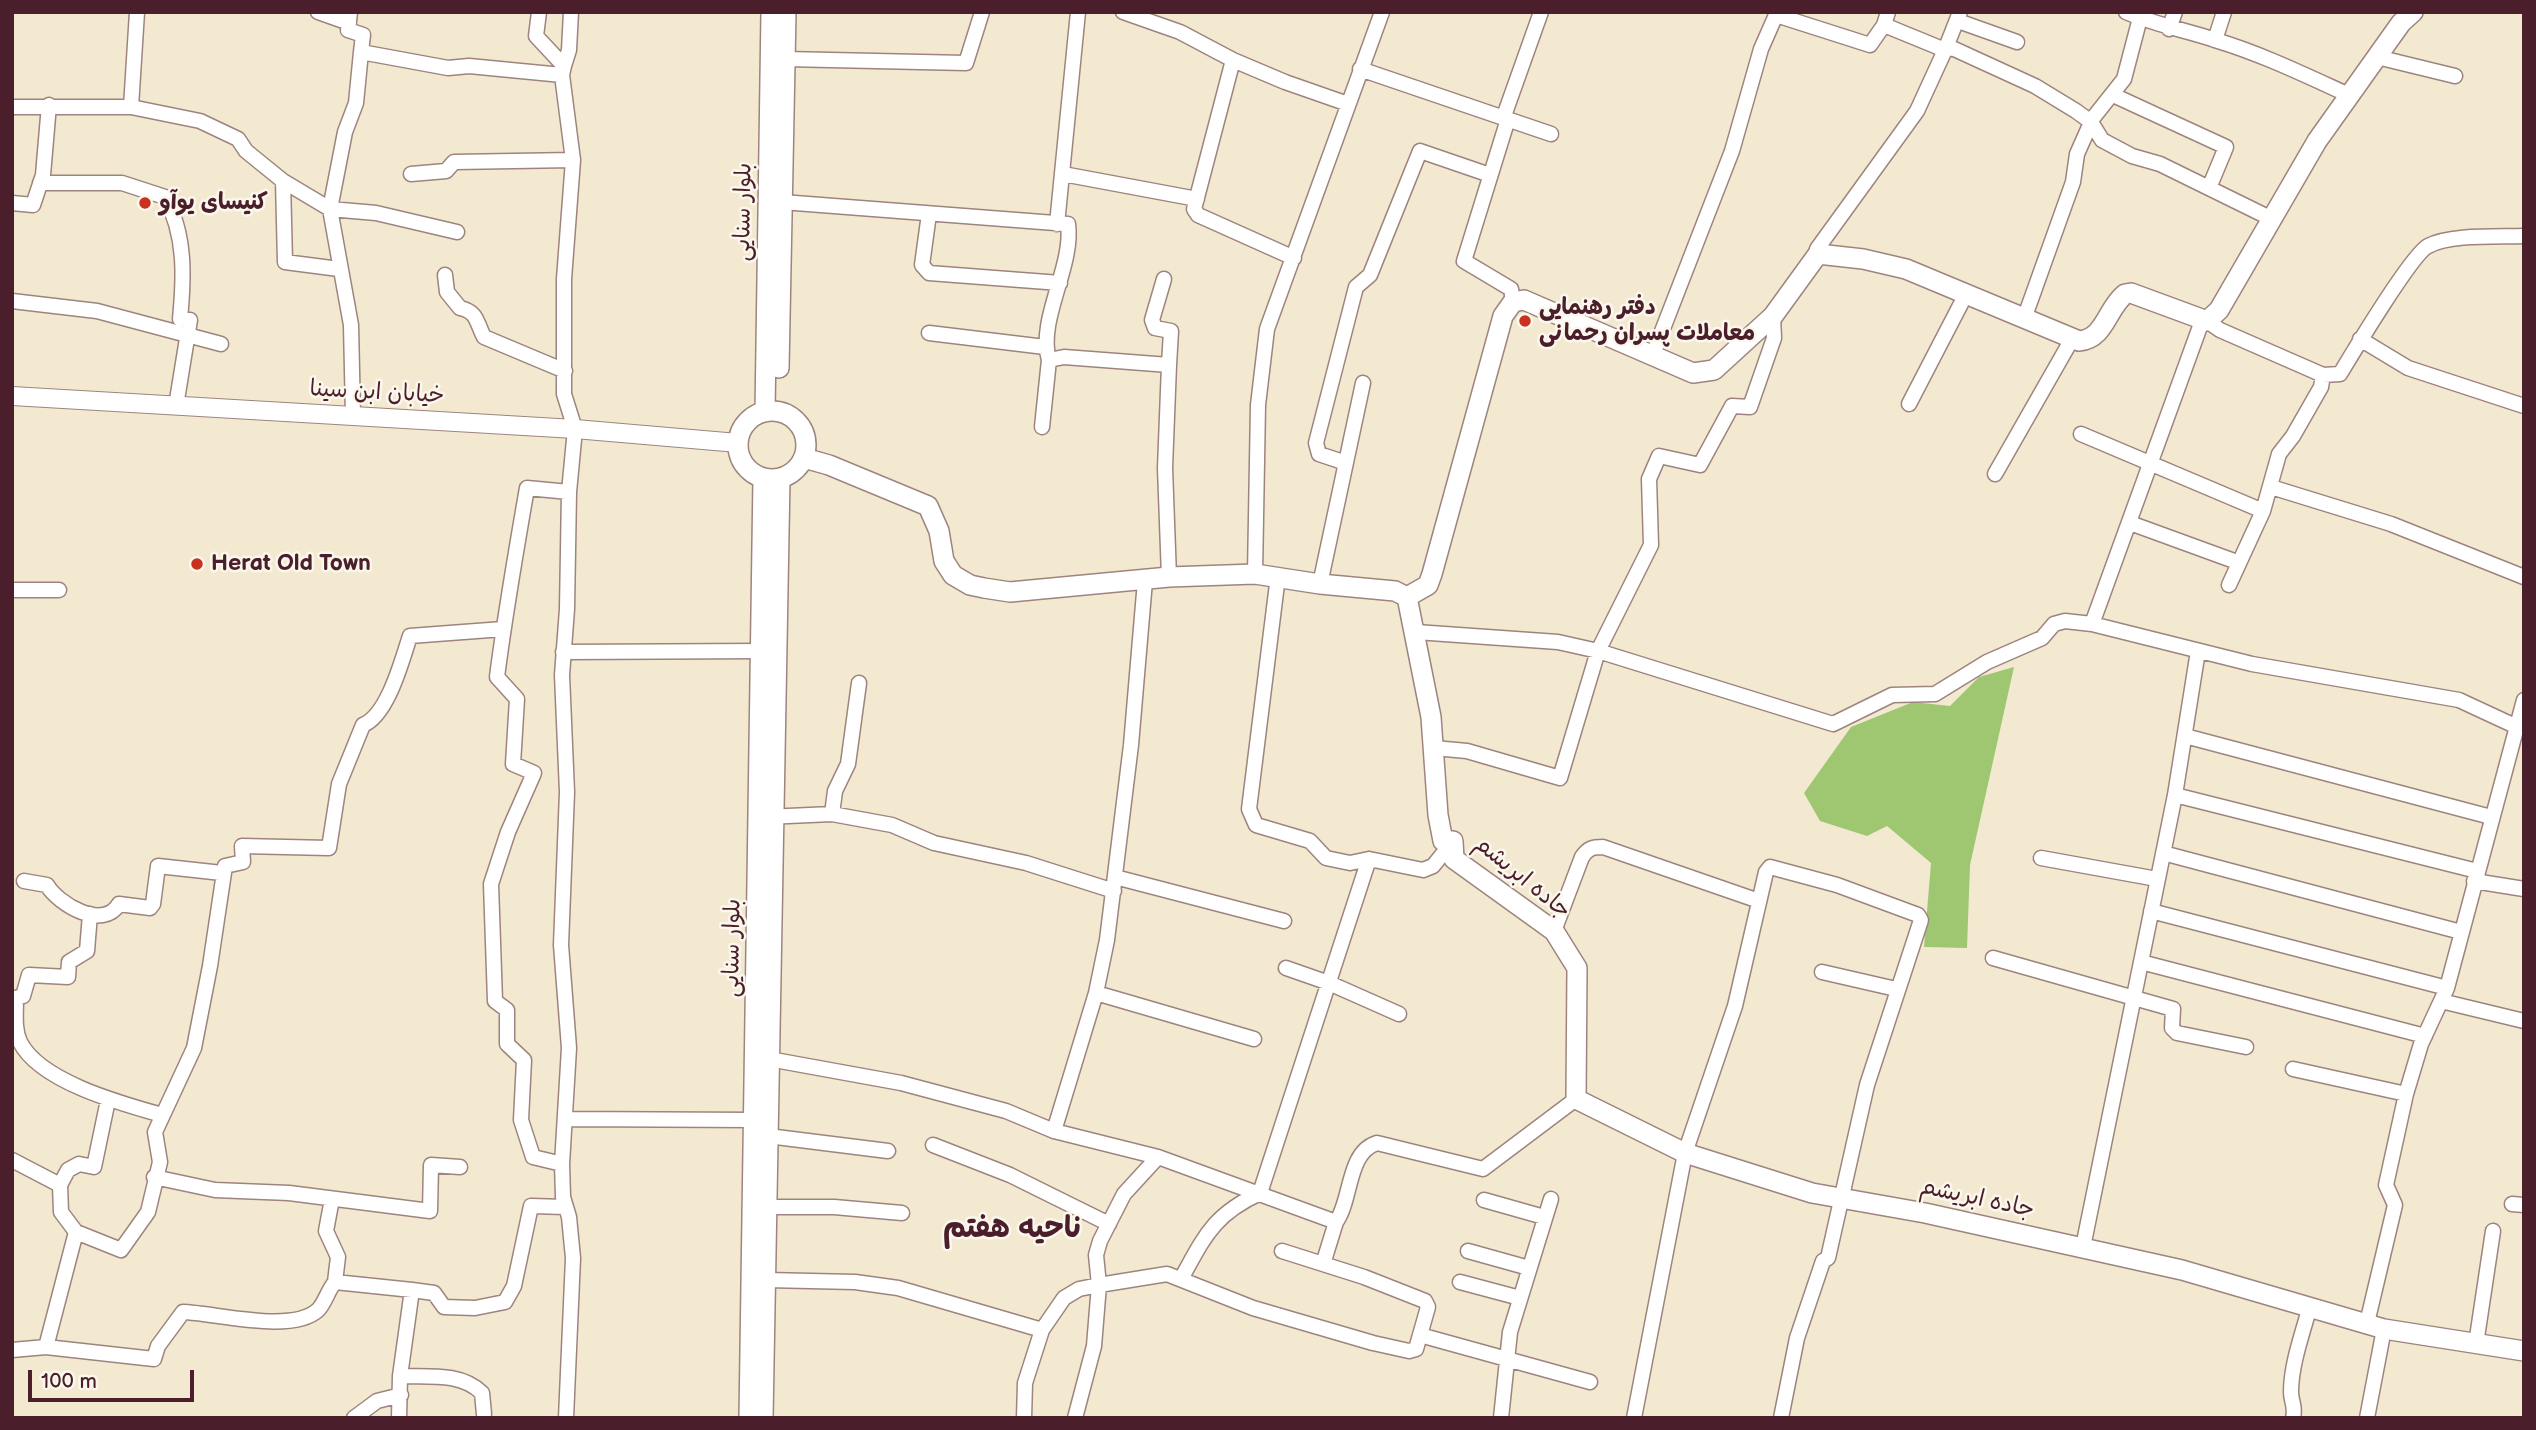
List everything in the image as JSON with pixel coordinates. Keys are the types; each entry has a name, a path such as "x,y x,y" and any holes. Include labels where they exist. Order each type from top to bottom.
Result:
{"main road":[{"name":"بلوار سنایی","path":"771,12 771,412"},
{"name":"بلوار سنایی","path":"771,412 782,202 786,12"},
{"path":"804,458 841,470 928,506 939,531 944,561 953,575 970,585 1010,592 1169,577 1255,573 1320,584 1395,591 1408,597 1428,585 1432,574 1503,317 1513,302 1524,300 1693,373 1714,370 1773,316 1818,254 1863,259 1906,269 2072,339 2088,340 2100,330 2120,298 2131,293 2204,321 2219,310 2317,141 2401,23 2413,12"},
{"path":"771,412 794,419 804,433 804,458 794,471 772,478 755,475 742,461 738,443 743,427 771,412"},
{"name":"بلوار سنایی","path":"763,1418 769,1059 767,817 762,651 772,478"},
{"name":"بلوار سنایی","path":"749,1418 754,1119 767,817 772,478"},
{"name":"جاده ابریشم","path":"1408,597 1434,748 1438,815 1443,841 1453,841 1454,859 1555,931 1577,968 1576,1099 1685,1153 1758,1179 2084,1247 2376,1326 2524,1352"}],"street":[{"path":"131,107 137,12"},
{"path":"318,12 349,18 349,32 363,35 356,103 345,132 330,209 351,325 353,416"},
{"path":"538,12 536,36 563,71"},
{"path":"566,1418 573,1258 562,1164 569,1048 561,946 567,792 563,652 569,492 575,429 564,394 564,279 573,160 563,71 569,50 571,12"},
{"path":"785,59 966,63 982,12"},
{"path":"1057,224 1078,12"},
{"path":"1124,12 1180,32 1233,60 1348,104"},
{"path":"1255,573 1259,393 1268,329 1382,12"},
{"path":"1513,302 1511,289 1464,261 1488,192 1506,118 1541,12"},
{"path":"2169,29 2175,12"},
{"path":"2215,40 2224,12"},
{"path":"1652,357 1732,151 1761,49 1776,15 1788,14 1870,45 1886,19 1945,50"},
{"path":"2024,319 2073,182 2077,154 2091,122 2123,79 2133,15 2276,62 2351,96"},
{"path":"1818,254 1817,248 1917,111 1959,16 2017,42"},
{"path":"1945,50 1952,47 2035,86 2091,122 2102,140 2132,156 2160,164 2272,219"},
{"path":"361,52 448,68 469,66 563,71"},
{"path":"2378,57 2455,76"},
{"path":"1233,60 1194,209 1198,215 1294,258"},
{"path":"1360,69 1551,134"},
{"path":"2113,95 2226,147 2209,188"},
{"path":"12,204 33,205 40,183 49,105"},
{"path":"12,107 131,107 208,124 238,139 246,152 284,181 330,209 376,213 457,232"},
{"path":"1346,463 1318,454 1316,443 1356,287 1370,275 1420,151 1490,175"},
{"path":"411,174 446,171 454,162 573,160"},
{"path":"1063,174 1198,199"},
{"path":"284,181 285,262 339,269"},
{"path":"40,183 122,183 135,190 166,197 176,220 183,248 180,319 190,320 176,406"},
{"path":"782,202 1069,227 1047,353 1042,426"},
{"path":"929,214 922,265 929,273 1060,284"},
{"path":"2092,624 2204,321 2323,375 2340,374 2360,339 2425,247 2443,241 2524,236"},
{"path":"445,275 447,292 460,308 470,310 475,315 484,338 565,371"},
{"path":"1164,279 1152,320 1154,328 1171,331 1165,468 1169,577"},
{"path":"1909,404 1965,296"},
{"path":"12,301 97,311 221,344"},
{"path":"1434,748 1466,751 1560,778 1598,650 1651,545 1649,479 1659,456 1700,465 1732,406 1750,407 1774,338 1773,316"},
{"path":"929,333 1064,356 1169,365"},
{"path":"1995,474 2072,339"},
{"path":"2360,339 2408,368 2524,406"},
{"path":"2229,585 2237,562 2263,511 2279,454 2310,407 2323,375"},
{"path":"1320,584 1363,383"},
{"name":"خیابان ابن سینا","path":"12,396 575,429 738,443"},
{"path":"2081,434 2263,511"},
{"path":"2271,487 2391,524 2524,577"},
{"path":"562,1164 533,1157 521,1120 524,1060 507,1044 507,1010 495,1001 491,884 508,832 534,772 513,764 517,699 497,677 527,488 569,492"},
{"path":"2130,523 2237,562"},
{"path":"1278,576 1250,809 1252,820 1256,825 1310,841 1326,858 1350,863 1369,859 1423,870 1433,866 1453,841"},
{"path":"1055,1131 1096,993 1114,884 1131,745 1145,581"},
{"path":"12,590 59,590"},
{"path":"1416,632 1558,642 1598,650 1833,724 1892,695 1935,694 1987,662 2042,638 2054,624 2065,621 2092,624 2252,664 2459,700 2515,726"},
{"path":"108,1100 94,1167 79,1164 68,1170 60,1185 61,1212 76,1232 121,1250 148,1212 154,1177 160,1162 155,1132 194,1048 225,866 243,862 242,846 328,848 339,784 363,725 373,721 396,680 410,636 503,629"},
{"path":"563,652 762,651"},
{"path":"2084,1247 2175,795 2198,651"},
{"path":"832,814 835,791 848,764 859,682"},
{"path":"2367,1418 2376,1326 2395,1205 2386,1185 2406,1094 2424,1037 2444,995 2524,700"},
{"path":"2185,736 2491,817"},
{"path":"2175,795 2524,889"},
{"path":"767,817 832,814 892,825 934,843 1284,921"},
{"path":"1555,931 1582,857 1587,850 1594,847 1603,847 1759,901"},
{"path":"2163,853 2461,932"},
{"path":"2041,858 2157,879"},
{"path":"1181,1279 1219,1218 1237,1204 1260,1193 1369,859"},
{"path":"24,881 47,885 54,898 70,909 90,914 111,912 119,904 150,908 156,889 158,866 222,873"},
{"path":"1634,1418 1685,1153 1721,1054 1766,872 1770,867 1838,885 1918,915 1921,920 1896,989 1867,1085 1828,1258 1823,1261 1797,1338 1781,1418"},
{"path":"2151,911 2444,995 2524,1021"},
{"path":"90,914 87,951 69,962 68,977 29,975 23,996 14,999 15,1028 21,1044 44,1067 108,1100 162,1115"},
{"path":"1993,958 2173,1009 2172,1028 2177,1033 2246,1047"},
{"path":"2141,962 2424,1037"},
{"path":"1286,968 1329,983 1399,1014"},
{"path":"1822,972 1896,989"},
{"path":"1096,993 1254,1040"},
{"path":"769,1059 901,1083 1006,1111 1055,1131 1158,1157 1336,1222"},
{"path":"2293,1069 2406,1094"},
{"path":"1323,1264 1359,1158 1368,1146 1377,1143 1483,1169 1576,1099"},
{"path":"565,1119 754,1119"},
{"path":"768,1136 888,1151"},
{"path":"933,1146 1010,1174 1109,1224"},
{"path":"1076,1418 1094,1346 1099,1284 1096,1255 1124,1194 1158,1157"},
{"path":"12,1160 60,1185"},
{"path":"154,1177 215,1190 289,1193 430,1211 431,1165 460,1167"},
{"path":"12,1350 46,1347 154,1359 158,1346 183,1312 293,1321 318,1310 335,1282 338,1258 326,1231 332,1199"},
{"path":"1501,1418 1510,1332 1551,1199"},
{"path":"1484,1200 1544,1217"},
{"path":"335,1282 434,1293 444,1307 475,1308 505,1302 514,1286 531,1206 565,1206"},
{"path":"767,1207 834,1207 902,1213"},
{"path":"2476,1344 2493,1231"},
{"path":"46,1347 76,1232"},
{"path":"1024,1418 1025,1383 1042,1330 1064,1298 1079,1289 1099,1284 1167,1274 1253,1308 1373,1343 1414,1350 1428,1307 1425,1301 1282,1251"},
{"path":"1468,1251 1529,1268"},
{"path":"766,1280 855,1282 898,1288 1042,1330"},
{"path":"1460,1282 1520,1298"},
{"path":"399,1418 400,1376 412,1290"},
{"path":"2293,1418 2293,1376 2310,1306"},
{"path":"1420,1335 1590,1382"},
{"path":"400,1376 454,1378 473,1384 482,1393 484,1414"},
{"path":"354,1418 377,1401 401,1395"}],"green space":[{"path":"2014,667 1970,865 1967,948 1924,947 1931,863 1887,826 1867,836 1820,821 1804,793 1851,727 1913,702 1950,706 1979,677"}],"place":[{"name":"کنیسای یوآو","path":"145,203"},
{"name":"دفتر رهنمایی معاملات پسران رحمانی","path":"1525,321"},
{"name":"Herat Old Town","path":"197,564"}],"district":[{"name":"ناحیه هفتم","path":"1012,1229"}]}
